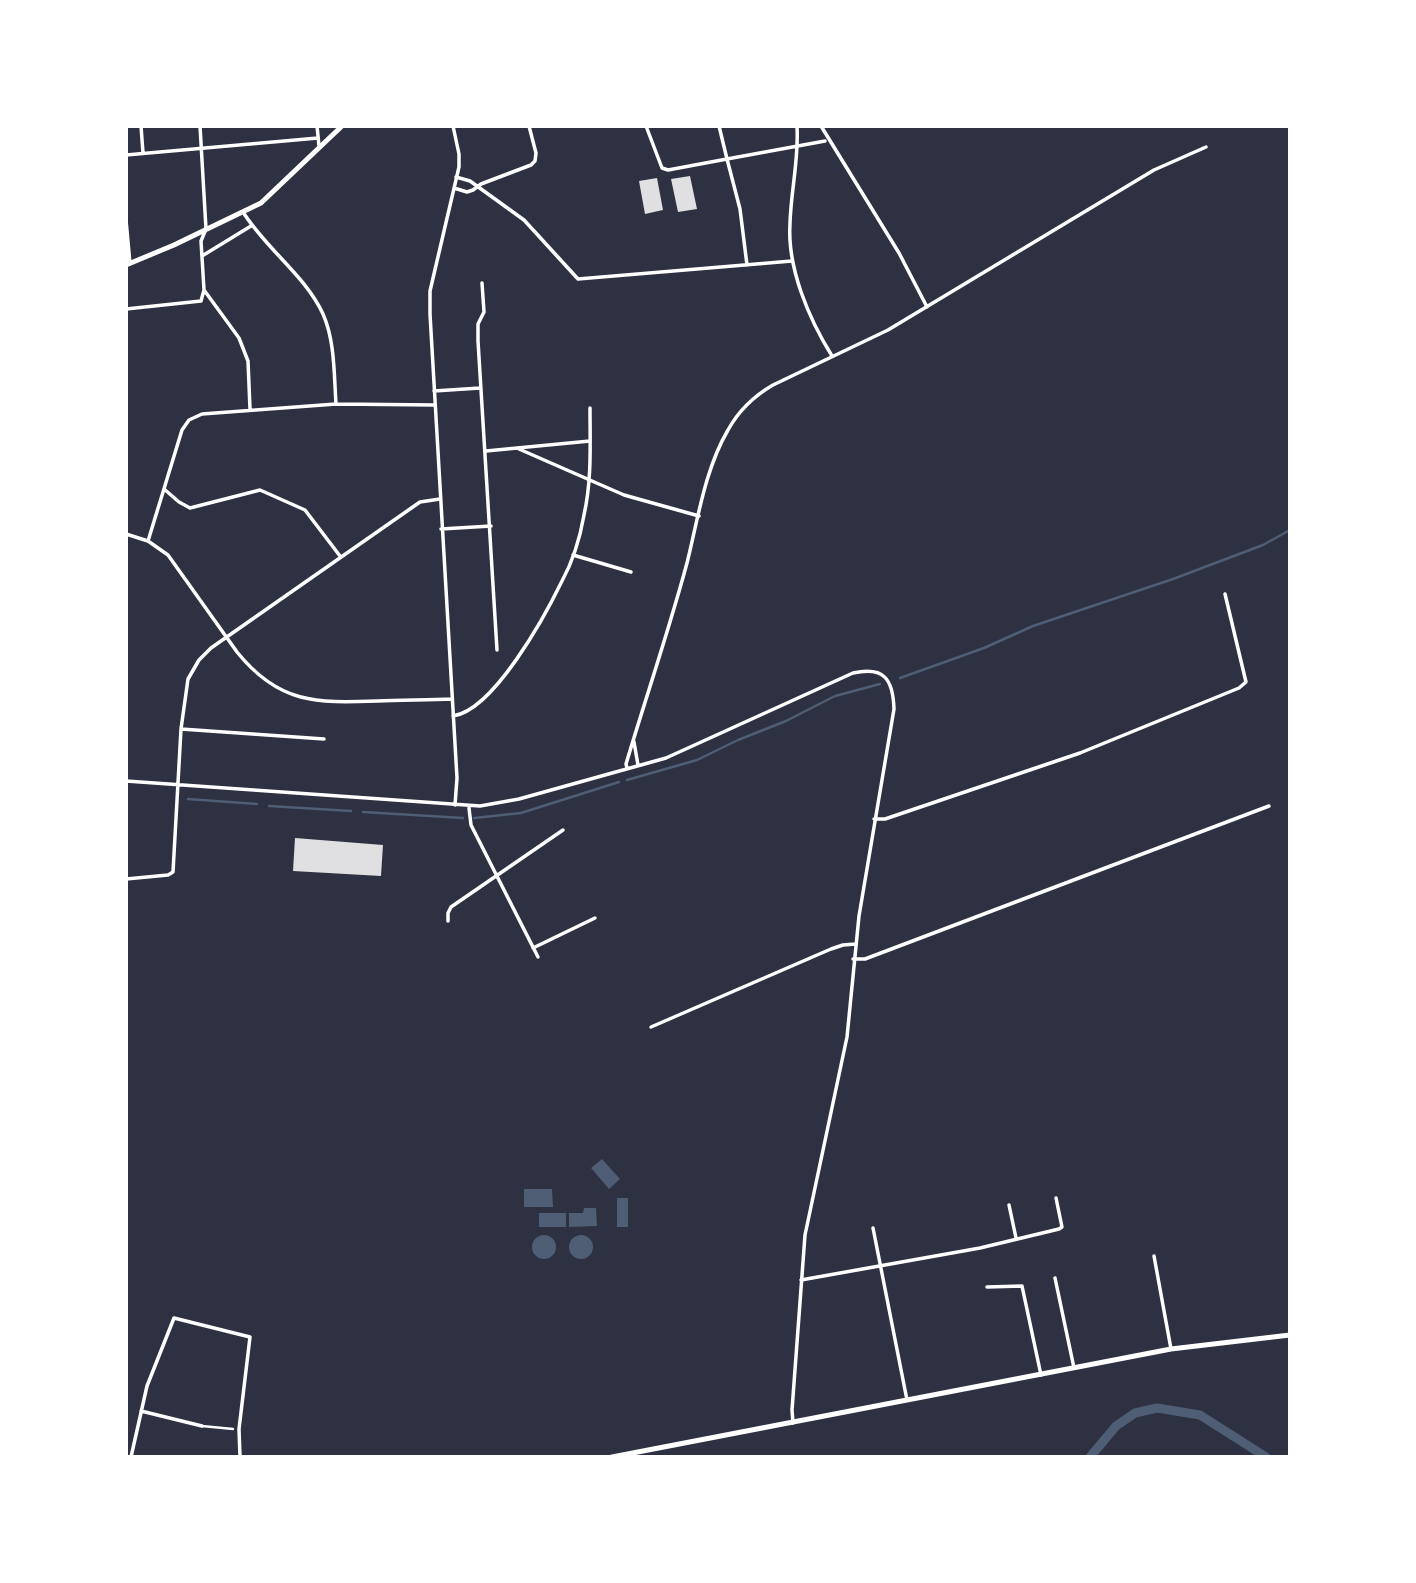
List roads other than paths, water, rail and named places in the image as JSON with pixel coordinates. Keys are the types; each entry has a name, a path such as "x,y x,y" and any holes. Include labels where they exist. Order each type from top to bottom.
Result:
{"main road":[{"path":"128,264 261,203 342,126"},
{"path":"612,1457 1171,1349 1290,1335"}],"street":[{"path":"141,126 143,153"},
{"path":"126,309 201,301 204,290 201,241 206,229 200,126"},
{"path":"317,126 319,148"},
{"path":"453,126 459,154 456,177 430,291 441,529 457,778 455,805"},
{"path":"454,188 467,192 531,165 535,161 536,153 529,126"},
{"path":"646,126 662,168 668,170 825,141"},
{"path":"719,126 740,209 747,265"},
{"path":"797,126 797,167 790,223 792,261 811,313 832,356"},
{"path":"821,126 899,253 927,307"},
{"path":"126,155 318,138"},
{"path":"627,768 715,460 726,433 738,414 758,394 888,330 1154,170 1206,147"},
{"path":"456,177 478,186 524,220 578,279 792,261"},
{"path":"243,212 251,226 312,294 324,315 330,340 337,404"},
{"path":"126,220 128,264"},
{"path":"202,256 251,226"},
{"path":"482,283 484,312 478,324 480,388 497,650"},
{"path":"204,290 239,338 244,350 248,362 250,409"},
{"path":"434,391 480,388"},
{"path":"148,541 182,430 189,420 202,414 250,409 337,404 435,405"},
{"path":"453,716 459,716 478,704 495,688 536,629 563,580 585,512 590,481 590,408"},
{"path":"486,451 590,441"},
{"path":"519,449 624,495 699,516"},
{"path":"164,489 190,508 260,490 305,510 340,556"},
{"path":"126,879 168,876 173,872 181,729 190,676 199,660 226,637 420,502 440,499"},
{"path":"441,529 491,526"},
{"path":"126,534 148,541 168,555 247,665 270,685 308,700 334,703 452,699"},
{"path":"573,555 631,572"},
{"path":"874,818 885,819 1080,753 1240,688 1247,682 1225,594"},
{"path":"126,781 469,807 519,799 666,758 853,673 877,671 890,682 894,709 855,944 847,1037 810,1207 801,1280 793,1423"},
{"path":"181,729 324,740"},
{"path":"634,737 638,765"},
{"path":"853,959 865,959 1269,806"},
{"path":"469,807 471,825 538,957"},
{"path":"448,921 451,907 563,830"},
{"path":"533,948 594,918"},
{"path":"651,1027 843,944 855,944"},
{"path":"801,1280 980,1248 1062,1227 1056,1198"},
{"path":"1009,1205 1016,1238"},
{"path":"873,1228 907,1400"},
{"path":"1154,1256 1171,1349"},
{"path":"1055,1278 1074,1368"},
{"path":"987,1287 1022,1286 1041,1375"},
{"path":"131,1457 147,1386 174,1318 250,1337 239,1430 240,1457"},
{"path":"141,1411 201,1426 239,1430"}],"water":[{"path":"602,1159 620,1179 609,1189 591,1168"},
{"path":"524,1189 552,1189 553,1207 524,1207"},
{"path":"617,1198 628,1198 628,1227 617,1227"},
{"path":"584,1208 596,1208 597,1226 569,1227 569,1213 583,1213"},
{"path":"539,1213 566,1213 566,1227 539,1227"},
{"path":"544,1235 552,1239 556,1247 552,1255 544,1259 536,1255 532,1247 536,1239"},
{"path":"581,1235 590,1238 593,1247 590,1256 581,1259 572,1256 569,1247 572,1238"}],"waterway":[{"path":"900,678 984,648 1033,626 1173,579 1263,545 1290,530"},
{"path":"627,780 697,760 835,696 880,684"},
{"path":"474,818 521,813 619,782"},
{"path":"188,799 257,804"},
{"path":"269,806 351,811"},
{"path":"363,812 463,818"},
{"path":"1090,1457 1116,1426 1135,1413 1157,1408 1200,1415 1266,1457"}]}
